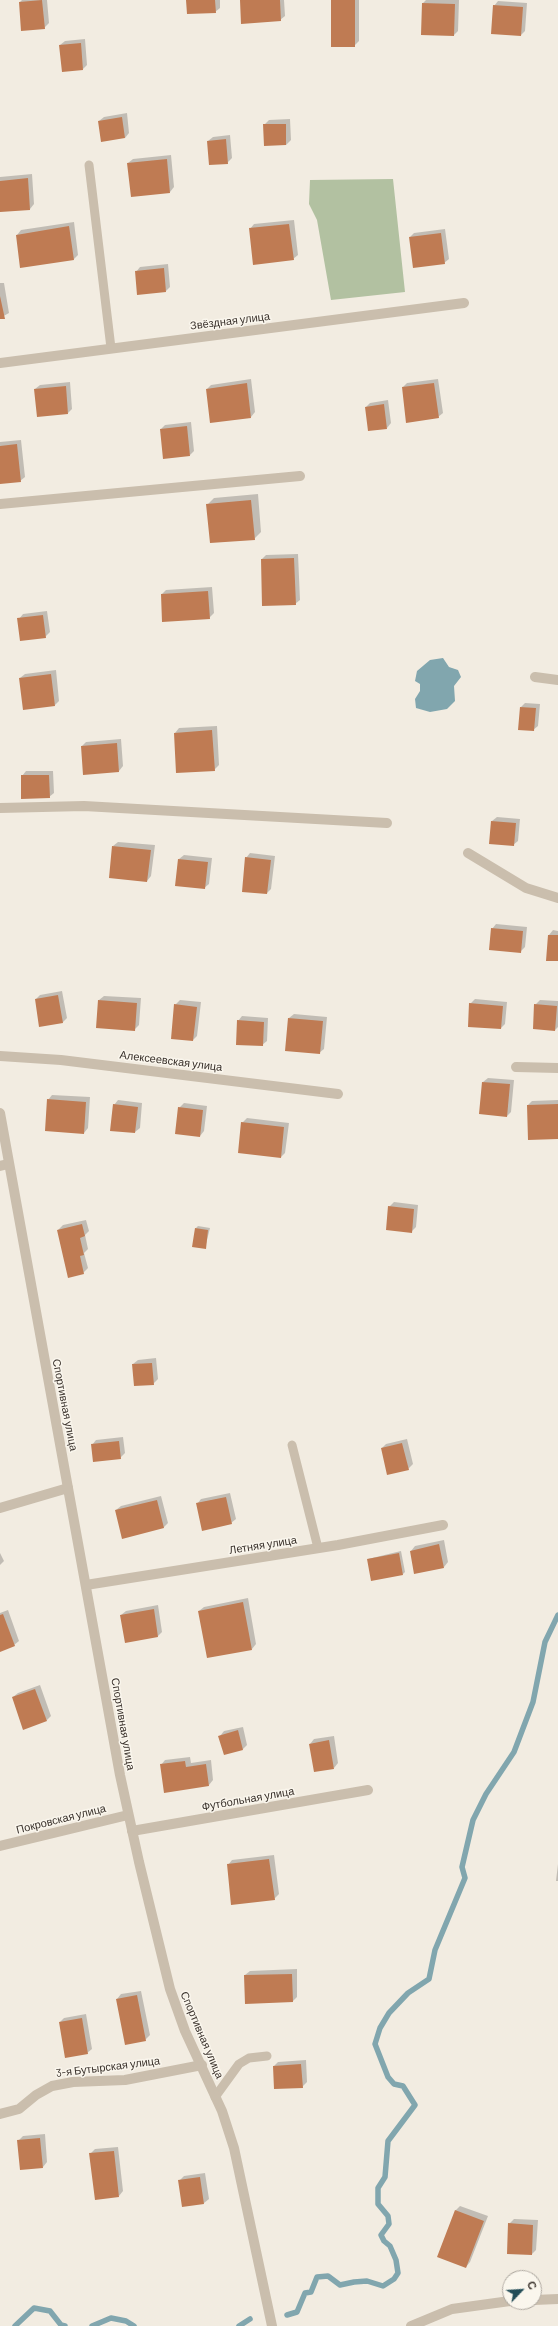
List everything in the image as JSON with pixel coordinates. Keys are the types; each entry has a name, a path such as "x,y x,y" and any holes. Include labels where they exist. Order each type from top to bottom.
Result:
{"street":[{"name":"Звёздная улица","path":"0,363 464,303"},
{"path":"0,504 300,476"},
{"path":"535,677 558,680"},
{"path":"0,808 84,806 387,823"},
{"path":"468,853 526,888 558,898"},
{"name":"Алексеевская улица","path":"0,1056 61,1060 338,1094"},
{"path":"516,1067 558,1068"},
{"name":"Спортивная улица","path":"0,1113 4,1165 68,1488 128,1815 170,1989 186,2031 230,2133 237,2159 272,2326"},
{"path":"0,1508 68,1488"},
{"name":"Летняя улица","path":"86,1585 318,1548 443,1524"},
{"name":"Футбольная улица","path":"132,1831 368,1790"},
{"name":"Покровская улица","path":"0,1846 128,1815"},
{"name":"3-я Бутырская улица","path":"0,2114 19,2109 36,2095 52,2086 73,2082 125,2080 202,2066"},
{"path":"542,2300 558,2300"},
{"path":"411,2326 452,2309 502,2302"}],"lane":[{"path":"89,166 111,348"},
{"path":"292,1445 318,1548"},
{"path":"215,2097 239,2064 249,2058 267,2056"}],"green space":[{"path":"393,179 405,292 331,300 317,220 309,204 310,180"}],"water":[{"path":"443,658 449,667 458,670 461,677 454,686 455,701 447,709 430,712 416,708 415,699 420,691 420,684 415,681 417,671 430,660"}],"building":[{"path":"42,0 45,29 21,31 19,2"},
{"path":"186,0 215,0 216,13 187,14"},
{"path":"240,0 280,0 281,21 241,24"},
{"path":"331,0 355,0 355,47 331,47"},
{"path":"422,3 455,4 454,36 421,35"},
{"path":"493,5 523,7 521,36 491,34"},
{"path":"81,43 83,70 62,72 59,45"},
{"path":"122,117 125,138 101,142 98,121"},
{"path":"263,124 286,124 286,145 264,146"},
{"path":"226,139 228,164 209,165 207,141"},
{"path":"167,159 170,193 131,197 127,163"},
{"path":"28,178 30,210 0,212 0,181"},
{"path":"289,224 294,260 253,265 249,228"},
{"path":"69,226 74,260 20,268 16,235"},
{"path":"441,233 445,264 413,268 409,237"},
{"path":"164,268 166,292 137,295 135,271"},
{"path":"0,296 5,319 0,319"},
{"path":"247,383 251,418 210,423 206,389"},
{"path":"434,383 439,418 406,423 402,387"},
{"path":"66,386 68,414 37,417 34,389"},
{"path":"384,404 387,429 368,431 365,407"},
{"path":"187,426 190,456 163,459 160,429"},
{"path":"17,444 21,482 0,484 0,446"},
{"path":"251,500 255,540 210,543 206,504"},
{"path":"294,558 296,605 262,606 261,559"},
{"path":"208,591 210,619 162,622 161,594"},
{"path":"43,615 46,638 20,641 17,618"},
{"path":"51,674 55,706 23,710 19,678"},
{"path":"520,707 536,708 534,731 518,730"},
{"path":"212,730 215,771 176,773 174,733"},
{"path":"117,743 119,772 83,775 81,746"},
{"path":"21,775 49,775 50,798 21,799"},
{"path":"491,821 516,823 514,846 489,844"},
{"path":"112,846 151,850 147,882 109,878"},
{"path":"245,857 271,860 267,894 242,892"},
{"path":"178,859 208,862 205,889 175,886"},
{"path":"491,928 523,931 521,953 489,950"},
{"path":"548,935 558,935 558,961 546,961"},
{"path":"58,995 63,1023 39,1027 35,999"},
{"path":"98,1000 137,1003 135,1031 96,1028"},
{"path":"469,1003 503,1006 501,1029 468,1027"},
{"path":"174,1004 197,1007 193,1041 171,1039"},
{"path":"534,1004 557,1006 555,1031 533,1029"},
{"path":"288,1018 323,1021 320,1054 285,1051"},
{"path":"237,1020 264,1022 263,1046 236,1045"},
{"path":"482,1082 510,1084 507,1117 479,1114"},
{"path":"47,1099 86,1102 84,1134 45,1131"},
{"path":"113,1104 138,1107 135,1133 110,1131"},
{"path":"558,1104 558,1139 528,1140 527,1105"},
{"path":"178,1107 203,1110 200,1137 175,1134"},
{"path":"241,1122 284,1127 281,1158 238,1153"},
{"path":"388,1206 414,1209 412,1233 386,1230"},
{"path":"82,1224 85,1236 80,1238 84,1255 80,1256 84,1274 68,1278 57,1230"},
{"path":"195,1228 208,1230 206,1249 192,1247"},
{"path":"152,1363 154,1385 134,1386 132,1364"},
{"path":"119,1441 121,1459 93,1462 91,1444"},
{"path":"402,1443 409,1470 387,1475 381,1448"},
{"path":"226,1497 232,1524 202,1531 196,1503"},
{"path":"157,1500 164,1528 122,1539 115,1510"},
{"path":"439,1544 444,1568 414,1574 410,1551"},
{"path":"399,1553 403,1575 371,1581 367,1559"},
{"path":"243,1602 252,1650 207,1658 198,1611"},
{"path":"154,1609 158,1637 125,1643 120,1615"},
{"path":"3,1614 15,1646 0,1652 0,1615"},
{"path":"35,1689 47,1721 23,1730 12,1697"},
{"path":"238,1730 243,1750 224,1755 218,1736"},
{"path":"329,1740 334,1769 314,1772 309,1744"},
{"path":"185,1761 186,1767 206,1764 209,1786 164,1793 160,1764"},
{"path":"269,1859 275,1900 231,1905 227,1864"},
{"path":"292,1974 293,2002 245,2004 244,1975"},
{"path":"137,1995 146,2041 125,2045 116,1999"},
{"path":"82,2018 88,2054 65,2058 59,2022"},
{"path":"301,2064 303,2088 274,2089 273,2066"},
{"path":"40,2138 43,2168 20,2170 17,2140"},
{"path":"114,2151 119,2197 95,2200 89,2153"},
{"path":"200,2177 204,2204 182,2207 178,2180"},
{"path":"455,2210 484,2221 466,2268 437,2257"},
{"path":"508,2223 533,2225 532,2255 507,2254"}],"waterway":[{"path":"287,2315 297,2312 305,2293 311,2292 317,2277 328,2276 340,2285 367,2281 383,2286 394,2279 398,2273 396,2260 390,2246 384,2241 381,2235 389,2224 388,2216 378,2204 378,2188 385,2177 388,2141 415,2105 403,2086 394,2084 388,2077 375,2044 380,2028 389,2013 408,1993 429,1979 435,1950 465,1878 462,1867 473,1820 486,1794 514,1752 533,1702 545,1642 558,1615"},
{"path":"15,2326 34,2308 50,2311 61,2325 65,2326"},
{"path":"92,2326 111,2318 126,2321 134,2326"},
{"path":"239,2326 250,2319"}]}
